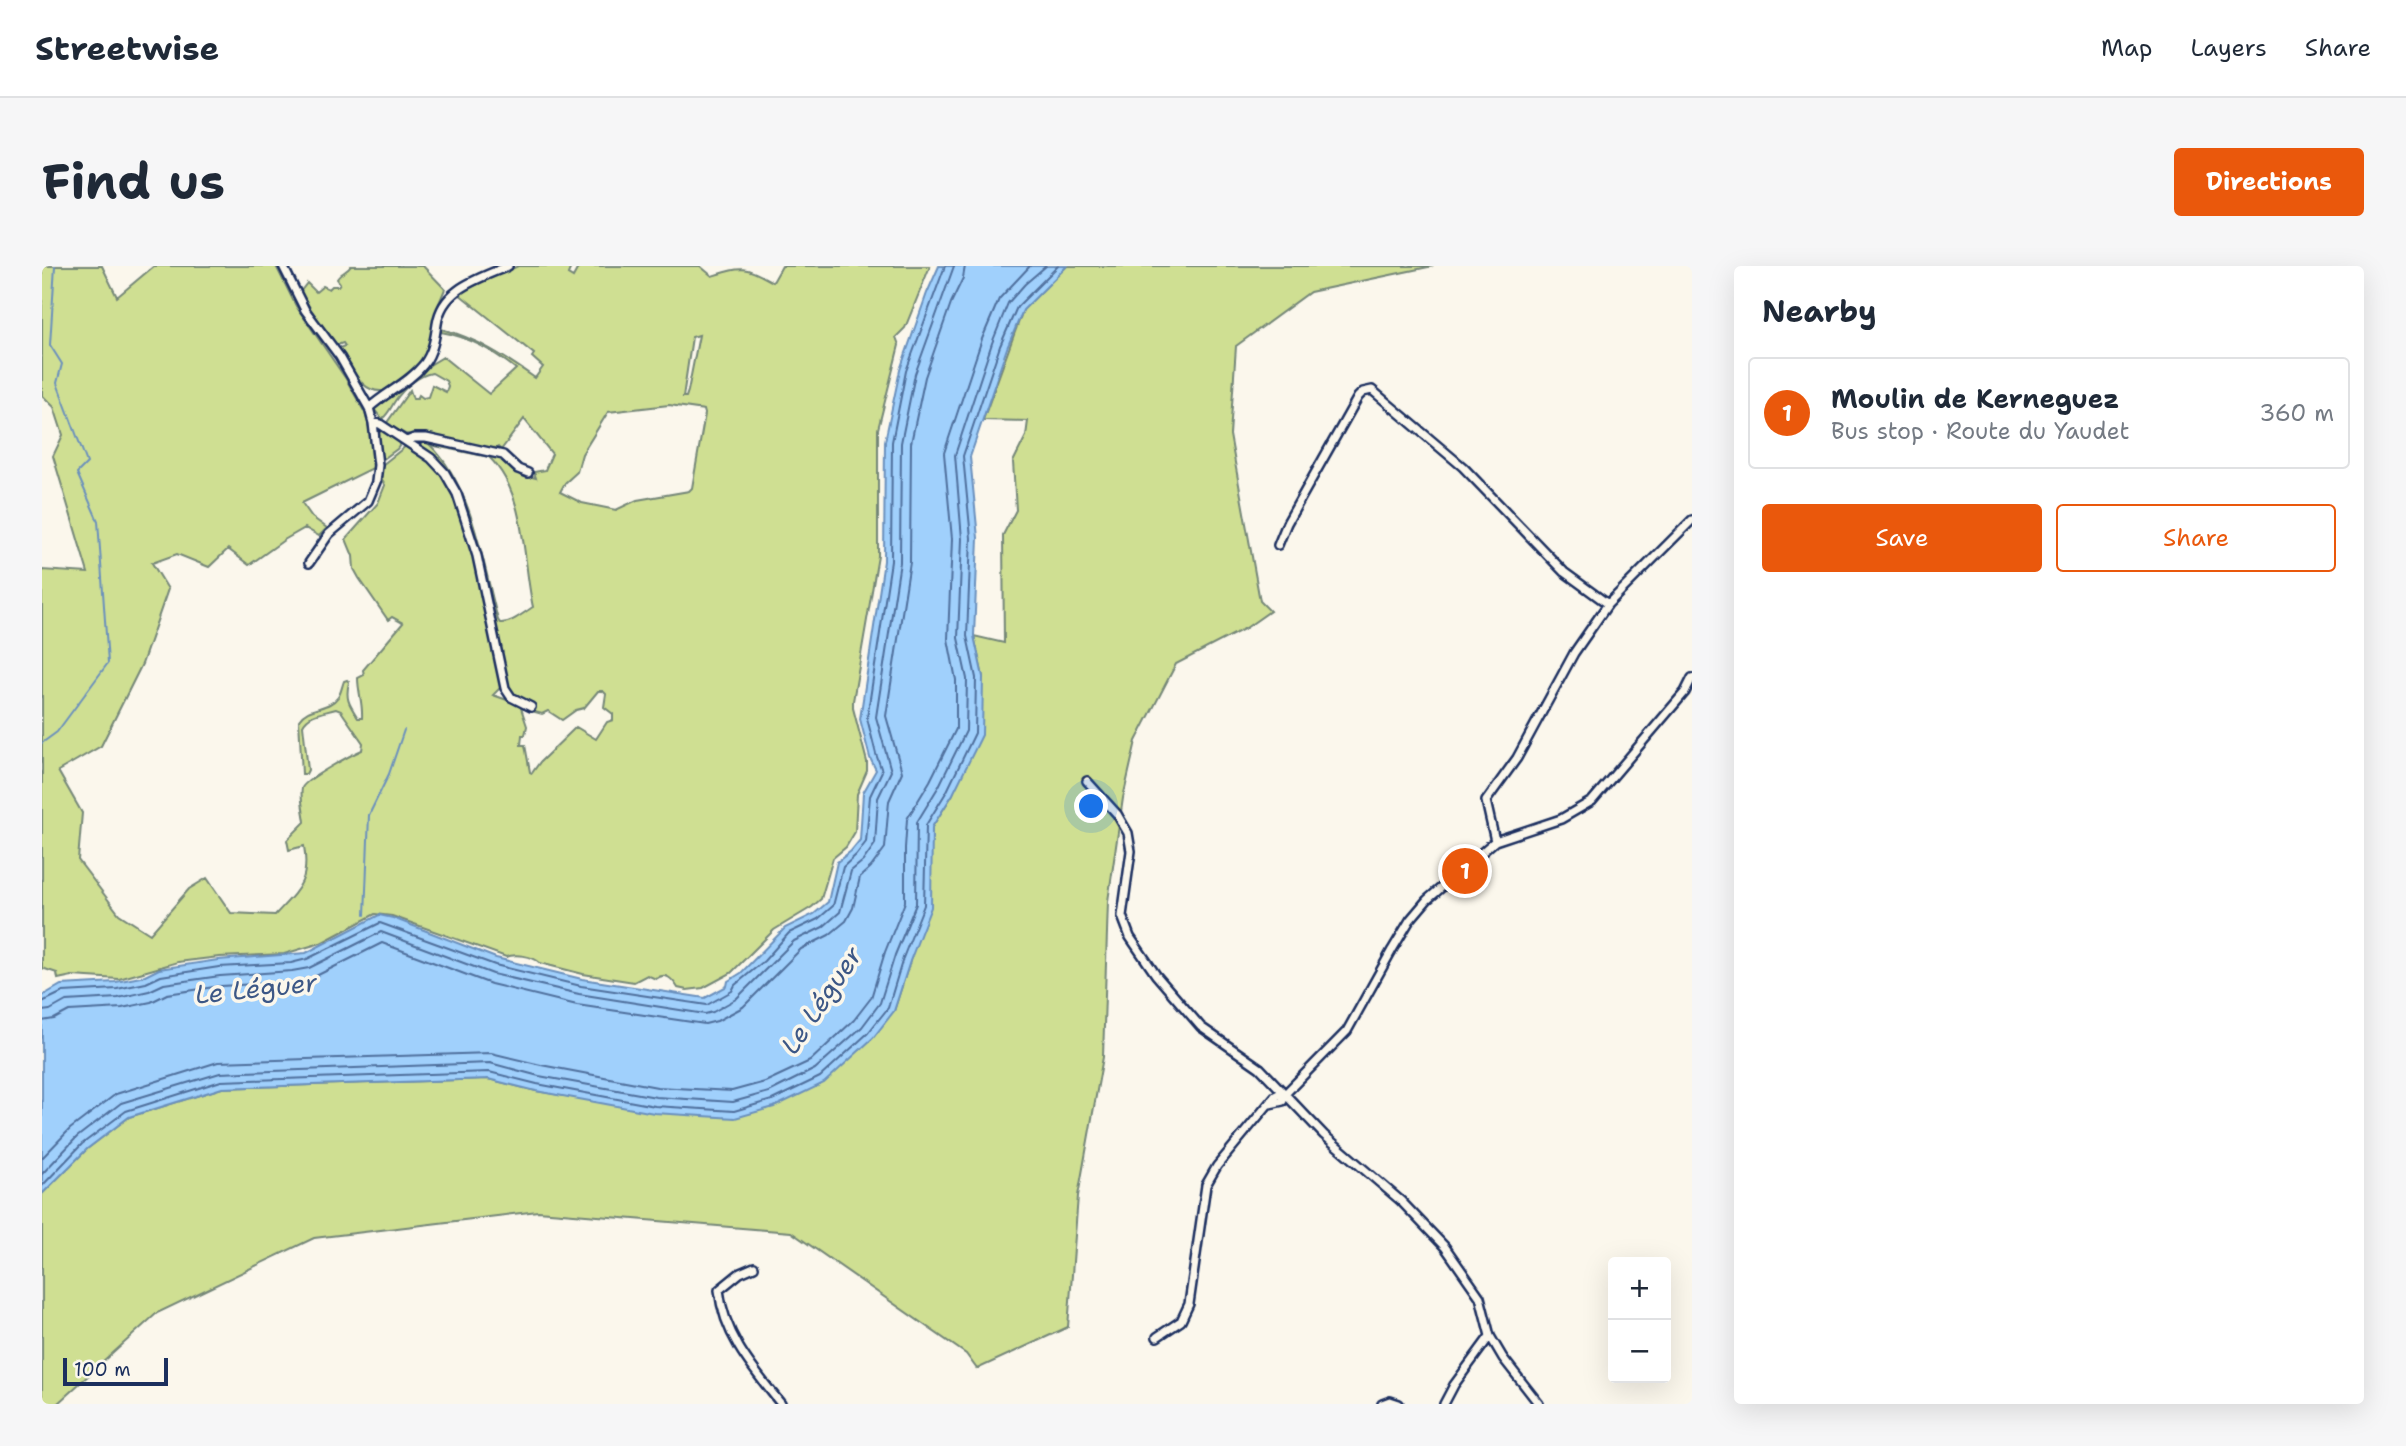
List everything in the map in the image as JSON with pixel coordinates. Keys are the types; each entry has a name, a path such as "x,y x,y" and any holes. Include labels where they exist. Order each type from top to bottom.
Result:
{"street":[{"path":"283,266 305,310 340,357 369,408 378,465 373,492 362,507 324,540 309,563"},
{"path":"369,408 411,377 426,362 433,346 440,310 448,297 456,290 508,266"},
{"path":"357,387 370,395 383,397"},
{"path":"1278,545 1287,523 1358,397 1363,392 1372,390 1463,467 1564,572 1608,604"},
{"path":"373,423 380,424 407,441 441,467 457,494 477,556 505,688 512,698 531,707"},
{"path":"407,441 426,438 496,454 528,473"},
{"path":"1494,841 1486,801 1517,758 1574,653 1608,604 1692,520"},
{"path":"1157,1337 1181,1321 1189,1304 1206,1185 1217,1166 1254,1119 1270,1104 1283,1101 1284,1095 1347,1031 1410,920 1427,900 1494,841 1561,819 1592,801 1685,692 1692,678"},
{"path":"1087,781 1117,814 1128,833 1131,851 1122,909 1130,937 1156,975 1201,1027 1260,1068 1324,1135 1401,1201 1445,1247 1480,1297 1490,1336 1503,1358 1539,1404"},
{"path":"754,1267 740,1273 719,1290 722,1311 732,1337 781,1404"},
{"path":"1444,1404 1454,1385 1490,1336"},
{"path":"1382,1404 1390,1401 1399,1404"}],"green space":[{"path":"42,266 102,266 117,297 154,266 276,266 296,306 346,379 365,413 370,431 373,468 302,503 312,517 327,528 319,536 305,528 249,565 228,549 209,567 177,554 152,563 168,589 142,664 101,746 58,771 82,813 78,860 119,914 150,934 189,889 207,878 231,913 275,915 300,885 305,868 304,846 289,850 287,840 305,822 302,788 319,774 362,750 363,743 341,711 336,709 313,716 303,725 308,770 306,774 302,774 299,720 308,712 334,701 347,680 347,693 352,709 358,718 362,718 358,678 364,675 363,670 403,623 392,617 388,620 359,578 346,539 378,503 385,485 379,476 382,465 406,446 421,452 448,480 471,538 502,686 493,695 513,702 505,679 496,626 476,547 449,475 412,441 502,458 516,473 536,478 534,472 545,470 552,454 524,419 501,450 498,447 495,449 425,435 405,434 386,424 410,390 413,399 417,399 419,395 428,397 432,385 446,392 446,381 432,373 407,387 382,419 374,409 423,369 443,357 489,394 516,369 481,346 462,337 441,332 441,329 479,343 535,378 543,367 532,357 534,354 459,294 462,291 518,266 570,266 568,274 573,277 579,266 700,266 712,276 743,269 773,282 782,266 930,266 905,328 896,337 899,345 878,429 878,556 853,701 867,771 857,794 855,832 846,847 833,858 821,899 774,930 731,973 703,988 687,990 678,988 666,976 656,979 647,975 634,982 583,974 524,956 506,957 392,916 375,914 321,943 284,954 178,962 119,979 72,976 58,979 57,973 42,968 42,570 88,573 53,456 63,435 54,407 42,395","holes":["699,335 688,391 686,397 683,397 692,337","669,405 704,410 692,488 689,491 637,500 616,510 582,503 560,492 577,472 582,454 608,412","430,445 489,457 510,489 521,528 533,607 508,622 500,623 498,620 474,526 456,481","598,691 603,691 606,694 604,707 613,714 613,720 607,722 596,739 576,727 532,773 530,772 525,745 521,745 527,726 521,708 542,714 548,711 562,720 584,708"]},
{"path":"351,266 423,266 445,289 426,355 412,372 383,391 368,388 362,383 339,348 345,346 343,343 337,345 300,292 307,283 316,292 323,286 329,289 338,286 338,277"},
{"path":"1067,266 1433,266 1310,292 1236,346 1230,435 1260,601 1270,611 1246,628 1176,664 1136,741 1123,798 1108,901 1103,1057 1078,1196 1068,1327 977,1369 966,1354 791,1232 538,1211 314,1238 157,1313 57,1404 42,1404 42,1194 87,1149 129,1117 222,1088 488,1079 589,1100 894,1011 910,961 931,848 932,827 953,794 983,677 974,636 1004,643 1003,535 1016,510 1013,462 1026,436 1028,421 983,420 1023,310"},
{"path":"383,429 402,442 382,460 378,434"}],"water":[{"name":"Le Léguer","path":"939,266 1067,266 1023,310 1007,348 970,457 978,538 974,636 983,677 982,735 953,794 932,827 931,907 894,1011 873,1038 824,1083 774,1107 735,1118 654,1113 536,1091 488,1079 222,1088 129,1117 87,1149 42,1194 42,996 61,985 116,982 145,976 159,969 218,960 306,953 379,915 496,958 582,979 705,998 727,986 728,981 741,973 785,928 814,914 828,902 837,862 860,840 863,793 876,770 870,758 860,719 884,561 885,441 900,370"}],"waterway":[{"path":"42,743 57,732 108,663 98,521 77,473 87,463 57,383 62,364 50,345 55,266"},
{"path":"365,915 369,815 389,774 404,730"}],"place":[{"name":"Moulin de Kerneguez","path":"1465,871"}]}
